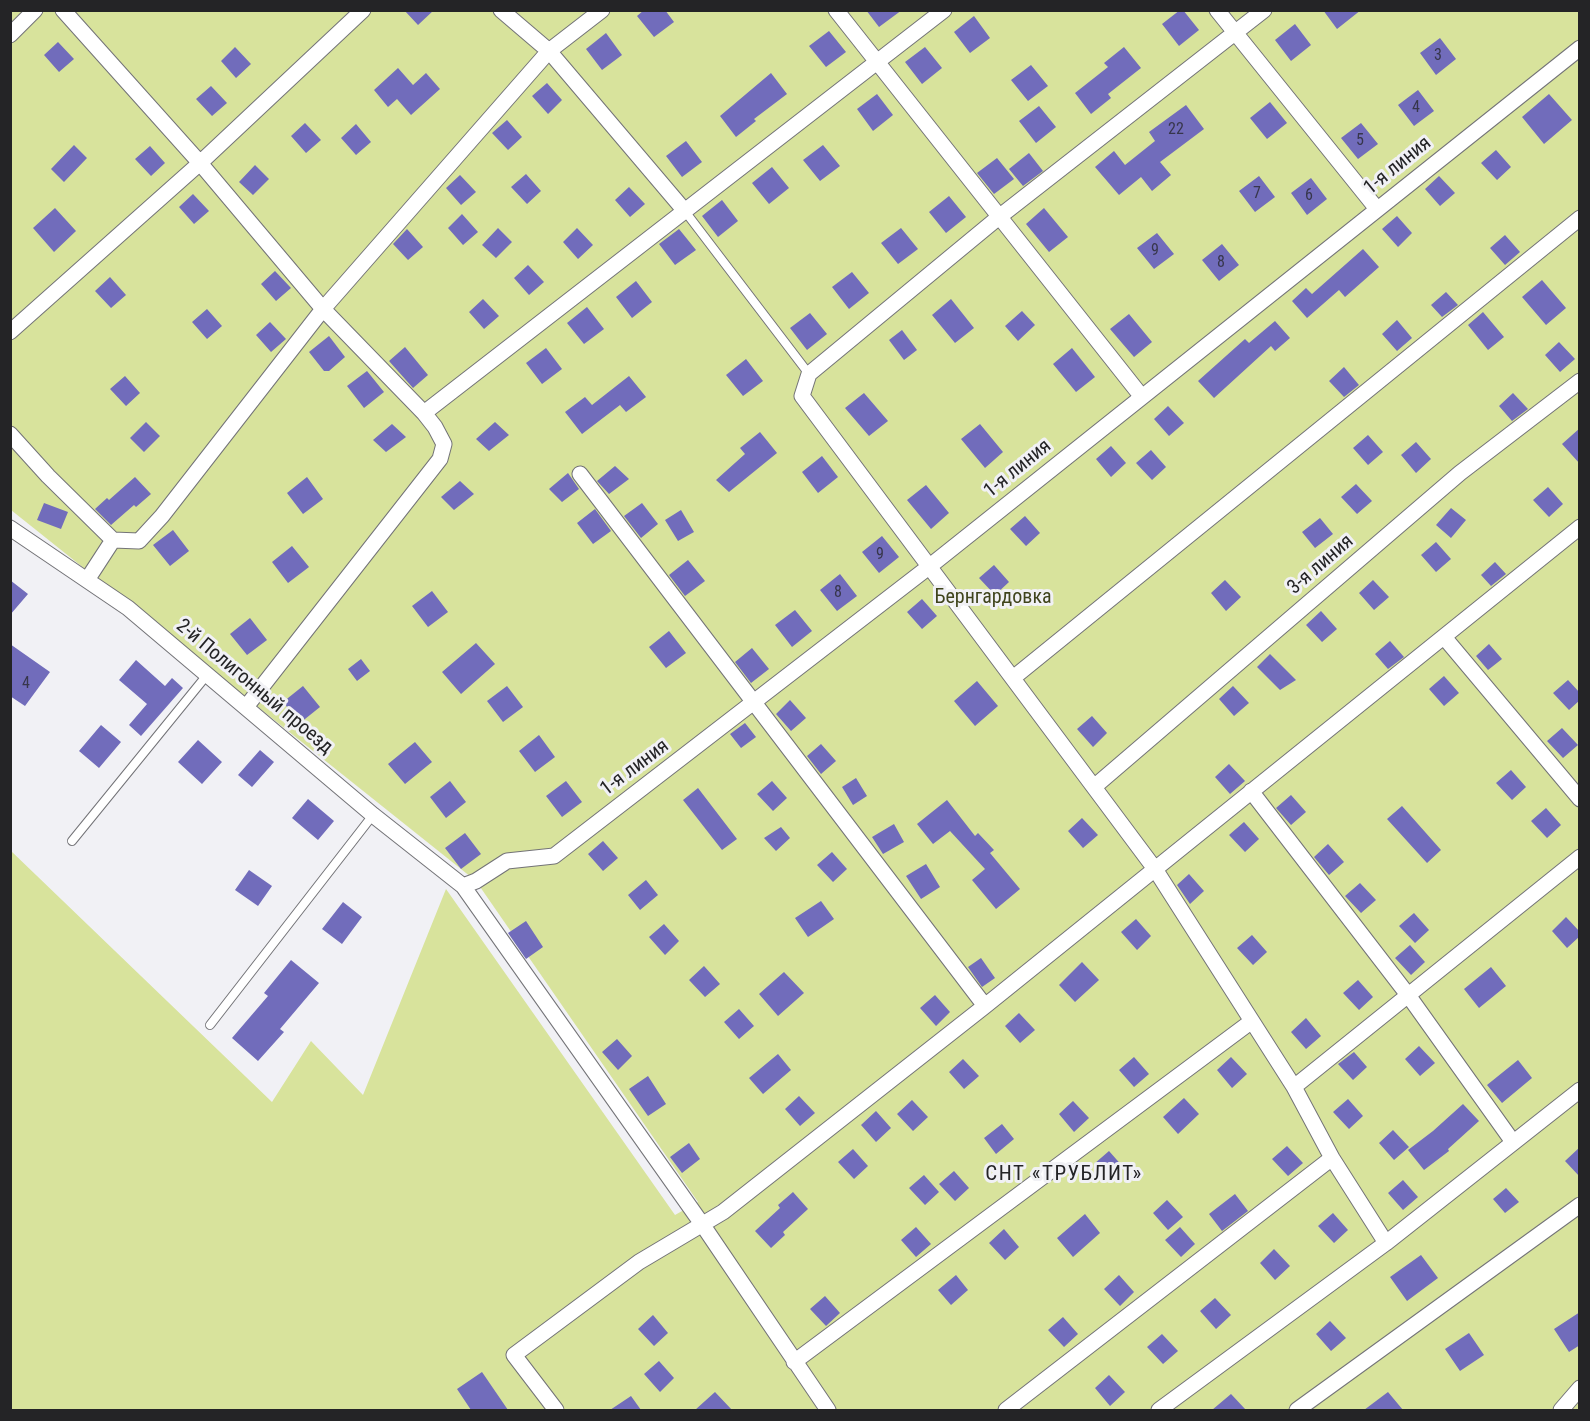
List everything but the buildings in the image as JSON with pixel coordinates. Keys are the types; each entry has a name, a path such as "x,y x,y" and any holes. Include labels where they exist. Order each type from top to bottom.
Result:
{"street":[{"path":"10,35 35,10"},
{"path":"63,10 200,163 323,309 424,413 444,444 440,459 246,707"},
{"path":"10,332 200,163 363,10"},
{"path":"501,10 549,51 684,210"},
{"path":"10,434 48,476 113,540 139,541 162,516 323,309 549,51 602,10"},
{"path":"836,10 1142,397"},
{"path":"424,413 944,10"},
{"path":"1216,10 1377,209"},
{"path":"1264,10 999,217 809,374 802,396 1155,869 1294,1087 1332,1158 1386,1243"},
{"name":"1-я линия","path":"463,886 476,881 507,861 554,856 930,566 1580,48"},
{"path":"1012,678 1580,218"},
{"name":"3-я линия","path":"1094,787 1460,473 1580,381"},
{"path":"580,474 986,1006"},
{"path":"556,1410 514,1355 639,1262 723,1212 986,1006 1580,527"},
{"name":"2-й Полигонный проезд","path":"10,528 128,608 373,815 463,886 702,1224 828,1410"},
{"path":"87,580 113,540"},
{"path":"1444,637 1580,799"},
{"path":"1251,792 1408,995 1514,1142"},
{"path":"1294,1087 1580,857"},
{"path":"794,1362 1252,1022"},
{"path":"1159,1410 1386,1243 1580,1090"},
{"path":"1006,1410 1332,1158"},
{"path":"1297,1410 1580,1205"},
{"path":"1561,1410 1580,1388"}],"lane":[{"path":"684,210 809,374"},
{"path":"72,841 207,675"},
{"path":"210,1025 373,815"}],"green space":[{"name":"Бернгардовка","path":"11,11 1579,11 1579,1410 11,1410 10,850 272,1102 311,1041 363,1095 446,889 675,1215 698,1202 476,881 11,510"}],"district":[{"name":"СНТ «ТРУБЛИТ»","path":"1064,1175"}]}
